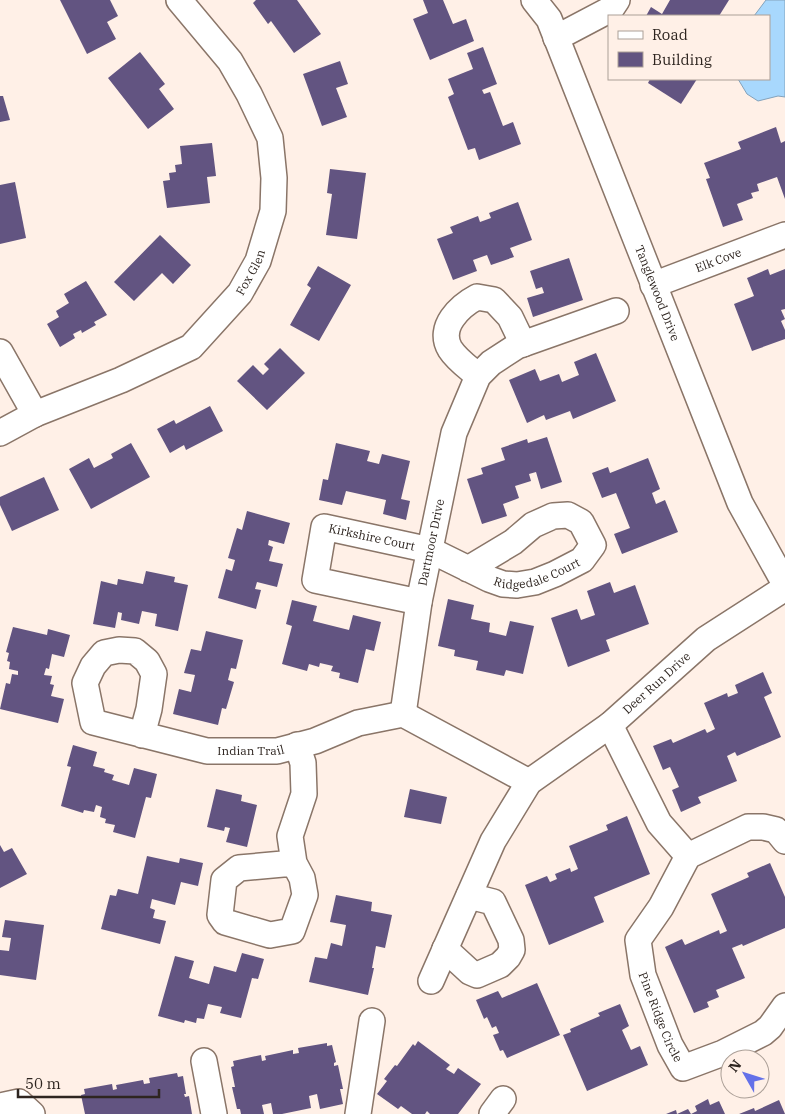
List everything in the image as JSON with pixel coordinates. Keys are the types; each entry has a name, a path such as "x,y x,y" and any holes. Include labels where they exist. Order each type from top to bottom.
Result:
{"street":[{"name":"Fox Glen","path":"0,433 35,414 122,380 191,347 240,293 258,261 273,211 274,178 270,138 249,94 230,61 179,0"},
{"name":"Tanglewood Drive","path":"534,0 549,19 740,503 785,586"},
{"path":"556,38 610,9 617,0"},
{"name":"Elk Cove","path":"653,285 785,235"},
{"path":"478,376 456,357 449,347 447,332 451,318 465,303 477,297 494,300 510,317 523,344"},
{"name":"Dartmoor Drive","path":"403,714 419,602 454,433 478,376 504,354 523,344 616,311"},
{"path":"0,352 35,414"},
{"name":"Kirkshire Court","path":"419,602 315,580 324,527 430,550"},
{"path":"430,550 468,569"},
{"name":"Deer Run Drive","path":"431,981 493,841 529,782 610,725 706,639 785,586"},
{"path":"403,714 529,782"},
{"name":"Indian Trail","path":"142,735 207,752 276,751 315,741 358,723 403,714"},
{"path":"610,725 659,823 688,856 748,827 763,827 776,830 785,841"},
{"path":"294,863 290,836 304,794 303,763 297,745"},
{"name":"Pine Ridge Circle","path":"688,856 661,907 638,940 643,976 670,1045 683,1068 723,1053 762,1033 770,1027 785,1006"},
{"path":"445,949 465,968 477,975 500,965 512,950 511,940 493,902 469,896"},
{"path":"358,1114 372,1022"},
{"path":"204,1061 214,1114"}],"water":[{"path":"766,0 785,0 785,97 778,96 758,101 747,94 739,80 770,80 770,15 755,15"}],"building":[{"path":"60,0 110,0 118,16 107,22 116,39 87,54"},
{"path":"256,0 297,0 321,34 294,53 271,21 268,24 253,3"},
{"path":"423,0 443,0 453,24 466,19 474,41 430,60 413,19 428,13"},
{"path":"670,0 729,0 720,15 647,15 651,7 662,14"},
{"path":"483,47 497,84 482,90 484,94 490,92 503,126 513,122 521,144 479,160 475,148 468,150 448,97 454,94 448,79 473,69 467,53"},
{"path":"140,52 165,84 159,89 174,109 148,129 108,78"},
{"path":"340,61 348,84 336,88 347,117 322,126 303,74"},
{"path":"650,80 696,80 681,104 648,83"},
{"path":"0,96 3,96 10,120 0,122"},
{"path":"776,127 781,143 785,141 785,199 777,177 757,184 759,191 751,193 753,198 737,204 743,220 723,227 706,179 710,178 704,163 741,149 738,142"},
{"path":"212,143 216,176 207,177 210,203 167,208 163,181 170,180 169,173 176,172 175,165 182,164 180,146"},
{"path":"330,169 366,173 357,239 326,235 332,194 327,193"},
{"path":"15,182 26,238 0,244 0,185"},
{"path":"518,202 532,240 510,248 514,257 491,265 487,255 473,260 477,271 453,280 437,239 453,233 450,227 478,216 480,222 491,218 489,213"},
{"path":"160,235 191,265 173,284 162,273 134,301 114,282"},
{"path":"569,258 583,300 533,317 527,298 544,293 542,287 536,289 530,271"},
{"path":"318,266 351,285 319,341 290,325 311,288 307,285"},
{"path":"768,269 770,275 785,269 785,309 781,310 785,319 781,321 785,330 785,339 752,351 734,304 754,296 747,278"},
{"path":"86,281 107,315 94,322 96,325 82,333 81,330 73,334 75,338 60,347 47,324 59,317 56,311 69,303 64,294"},
{"path":"280,348 305,373 267,410 237,381 253,365 263,375 269,369 264,364"},
{"path":"596,353 616,401 573,419 570,411 546,420 544,415 527,423 509,380 535,369 540,381 559,374 562,382 579,375 574,362"},
{"path":"210,406 223,431 186,450 184,445 170,453 157,429 174,420 176,424"},
{"path":"547,437 562,482 541,489 536,472 529,474 531,481 515,486 519,498 503,504 507,516 482,524 467,479 483,474 481,468 505,460 501,448 527,439 528,443"},
{"path":"131,443 150,477 91,509 69,469 89,458 94,468 113,458 111,454"},
{"path":"336,443 370,451 367,461 379,464 382,454 410,461 401,499 410,501 406,520 383,514 386,500 346,491 342,505 319,500 323,479 328,480"},
{"path":"648,458 660,489 652,493 656,504 665,500 678,532 622,554 614,534 630,528 616,493 602,498 592,473 608,467 610,473"},
{"path":"44,477 59,510 12,531 0,505 0,497"},
{"path":"247,511 290,523 284,544 269,540 268,545 273,547 269,561 283,564 277,587 257,582 255,589 261,590 256,609 218,598 226,569 232,571 235,560 228,558 237,528 242,530"},
{"path":"146,571 175,577 174,582 188,585 178,631 155,626 157,614 142,611 139,624 121,620 122,613 118,612 115,628 93,624 101,581 117,585 118,579 143,584"},
{"path":"610,582 614,593 635,585 649,624 606,640 610,651 568,667 551,618 577,609 581,620 595,615 587,591"},
{"path":"448,599 474,605 471,619 490,623 489,632 506,636 510,621 534,626 523,674 506,670 504,676 476,670 478,661 454,656 455,650 438,646"},
{"path":"292,600 317,606 313,621 349,630 353,615 381,622 374,651 366,649 358,683 339,678 340,673 331,671 333,666 320,663 319,667 309,664 307,671 282,664 292,626 286,624"},
{"path":"13,627 47,635 48,629 70,635 64,657 52,654 49,669 46,668 44,675 52,676 50,684 54,685 51,696 64,699 58,723 0,709 6,683 10,684 12,674 18,675 18,671 9,669 10,662 7,661 9,653 6,652"},
{"path":"206,631 243,640 236,669 231,668 228,680 234,682 226,709 222,708 218,725 173,714 179,689 191,692 195,675 184,673 191,649 201,651"},
{"path":"763,672 772,693 764,697 781,737 737,756 735,752 727,756 737,781 698,797 701,803 681,812 672,790 679,787 670,767 663,770 653,746 671,739 673,743 705,729 707,733 715,729 704,703 727,693 728,697 738,693 735,685"},
{"path":"73,745 97,752 93,766 105,769 104,772 114,775 112,780 129,785 134,768 157,774 151,798 146,797 135,838 113,832 115,825 105,823 106,819 100,817 102,807 96,805 94,812 84,810 83,813 61,806 71,767 67,766"},
{"path":"216,789 242,795 241,801 257,805 247,847 226,842 230,828 225,827 224,831 207,827"},
{"path":"410,789 447,797 441,824 404,817"},
{"path":"627,816 650,874 594,897 604,922 549,945 525,885 547,876 550,882 557,879 555,874 570,868 571,872 578,869 569,846 608,830 606,825"},
{"path":"0,845 4,852 12,848 27,874 0,888"},
{"path":"147,856 179,863 180,858 203,863 198,886 181,882 175,905 152,899 150,908 155,910 153,918 166,921 160,944 101,929 110,895 116,896 118,889 138,894"},
{"path":"770,863 785,897 785,928 743,946 742,944 732,948 745,978 716,990 719,997 707,1002 709,1007 694,1013 665,947 682,939 685,945 719,930 720,934 727,931 711,894 749,877 747,873"},
{"path":"336,895 372,902 371,911 392,915 385,948 376,946 372,968 374,968 368,995 309,982 315,957 327,959 331,943 342,946 346,925 330,922"},
{"path":"5,920 44,925 36,980 0,975 0,950 9,951 11,938 2,937"},
{"path":"242,953 264,959 258,979 252,978 241,1018 220,1013 222,1007 208,1004 204,1019 197,1018 196,1023 185,1020 184,1023 158,1016 175,956 194,961 189,978 209,984 214,966 236,972"},
{"path":"537,983 560,1035 507,1058 503,1050 500,1051 493,1035 499,1033 496,1026 492,1028 487,1017 484,1019 476,1000 498,991 502,998"},
{"path":"620,1004 629,1026 622,1030 631,1050 640,1046 648,1065 587,1091 563,1035 571,1032 570,1029 600,1016 598,1013"},
{"path":"418,1041 450,1065 446,1069 454,1074 458,1068 481,1084 458,1114 430,1114 427,1111 425,1114 412,1114 401,1106 398,1109 377,1094 387,1081 384,1079 395,1065 397,1066 413,1044 415,1046"},
{"path":"327,1043 327,1046 332,1045 336,1062 334,1066 338,1065 343,1089 340,1089 343,1104 320,1109 317,1094 309,1096 311,1108 282,1114 273,1114 271,1103 262,1105 264,1114 241,1114 240,1109 237,1109 232,1087 235,1087 231,1067 234,1066 233,1061 261,1055 262,1061 266,1060 265,1056 293,1050 293,1054 299,1053 298,1048"},
{"path":"177,1073 178,1077 183,1076 186,1094 184,1094 185,1097 189,1096 192,1114 85,1114 81,1095 85,1094 84,1089 112,1084 113,1090 117,1089 116,1085 143,1080 144,1084 150,1083 149,1078"},
{"path":"708,1099 710,1105 719,1101 725,1114 691,1114 697,1111 695,1106"},
{"path":"779,1100 785,1114 739,1114 754,1108 755,1111"},
{"path":"688,1109 691,1114 677,1114"},
{"path":"676,1110 677,1114 666,1114"}]}
